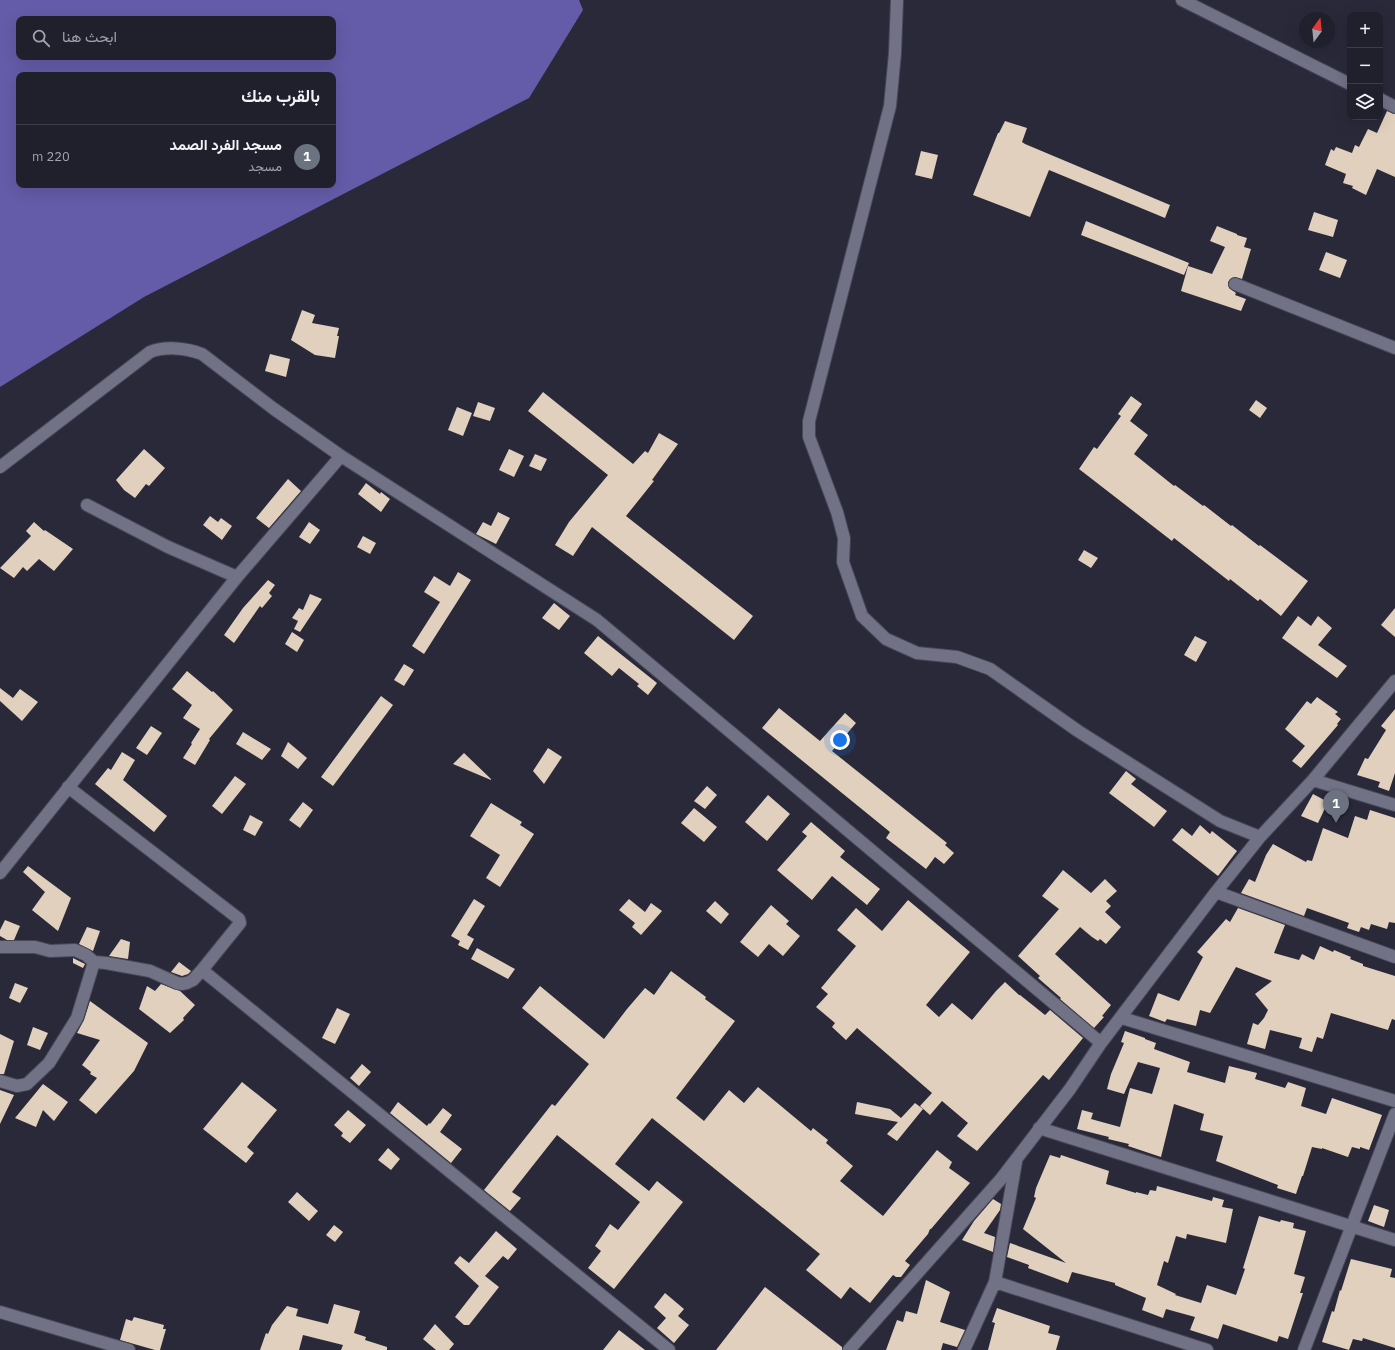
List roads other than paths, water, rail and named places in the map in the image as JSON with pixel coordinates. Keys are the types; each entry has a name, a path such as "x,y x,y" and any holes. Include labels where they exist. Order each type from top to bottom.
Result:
{"street":[{"path":"897,0 895,52 890,106 809,421 809,437 837,512 844,538 843,562 862,616 886,639 917,652 957,656 990,669 1078,731 1220,821 1260,837"},
{"path":"1182,0 1347,82"},
{"path":"1383,101 1395,107"},
{"path":"1235,284 1395,348"},
{"path":"0,467 150,352 171,349 195,351 209,358 274,409 341,456 597,620 1102,1043"},
{"path":"0,873 237,577 341,456"},
{"path":"87,505 168,547 237,577"},
{"path":"849,1350 1001,1179 1070,1089 1102,1043 1216,892 1260,837 1313,780 1395,681"},
{"path":"1313,780 1395,805"},
{"path":"0,947 35,947 50,951 75,950 86,955 94,962 150,971 177,983 187,984 202,970 240,923 239,920 68,787"},
{"path":"1216,892 1395,957"},
{"path":"0,1081 17,1086 27,1084 49,1063 77,1018 94,962"},
{"path":"202,970 670,1350"},
{"path":"1122,1018 1395,1101"},
{"path":"1304,1350 1395,1114"},
{"path":"1039,1128 1395,1240"},
{"path":"964,1350 995,1282 1016,1158"},
{"path":"995,1282 1206,1350"},
{"path":"0,1312 129,1350"}],"place":[{"name":"مسجد الفرد الصمد","path":"1336,823"}]}
